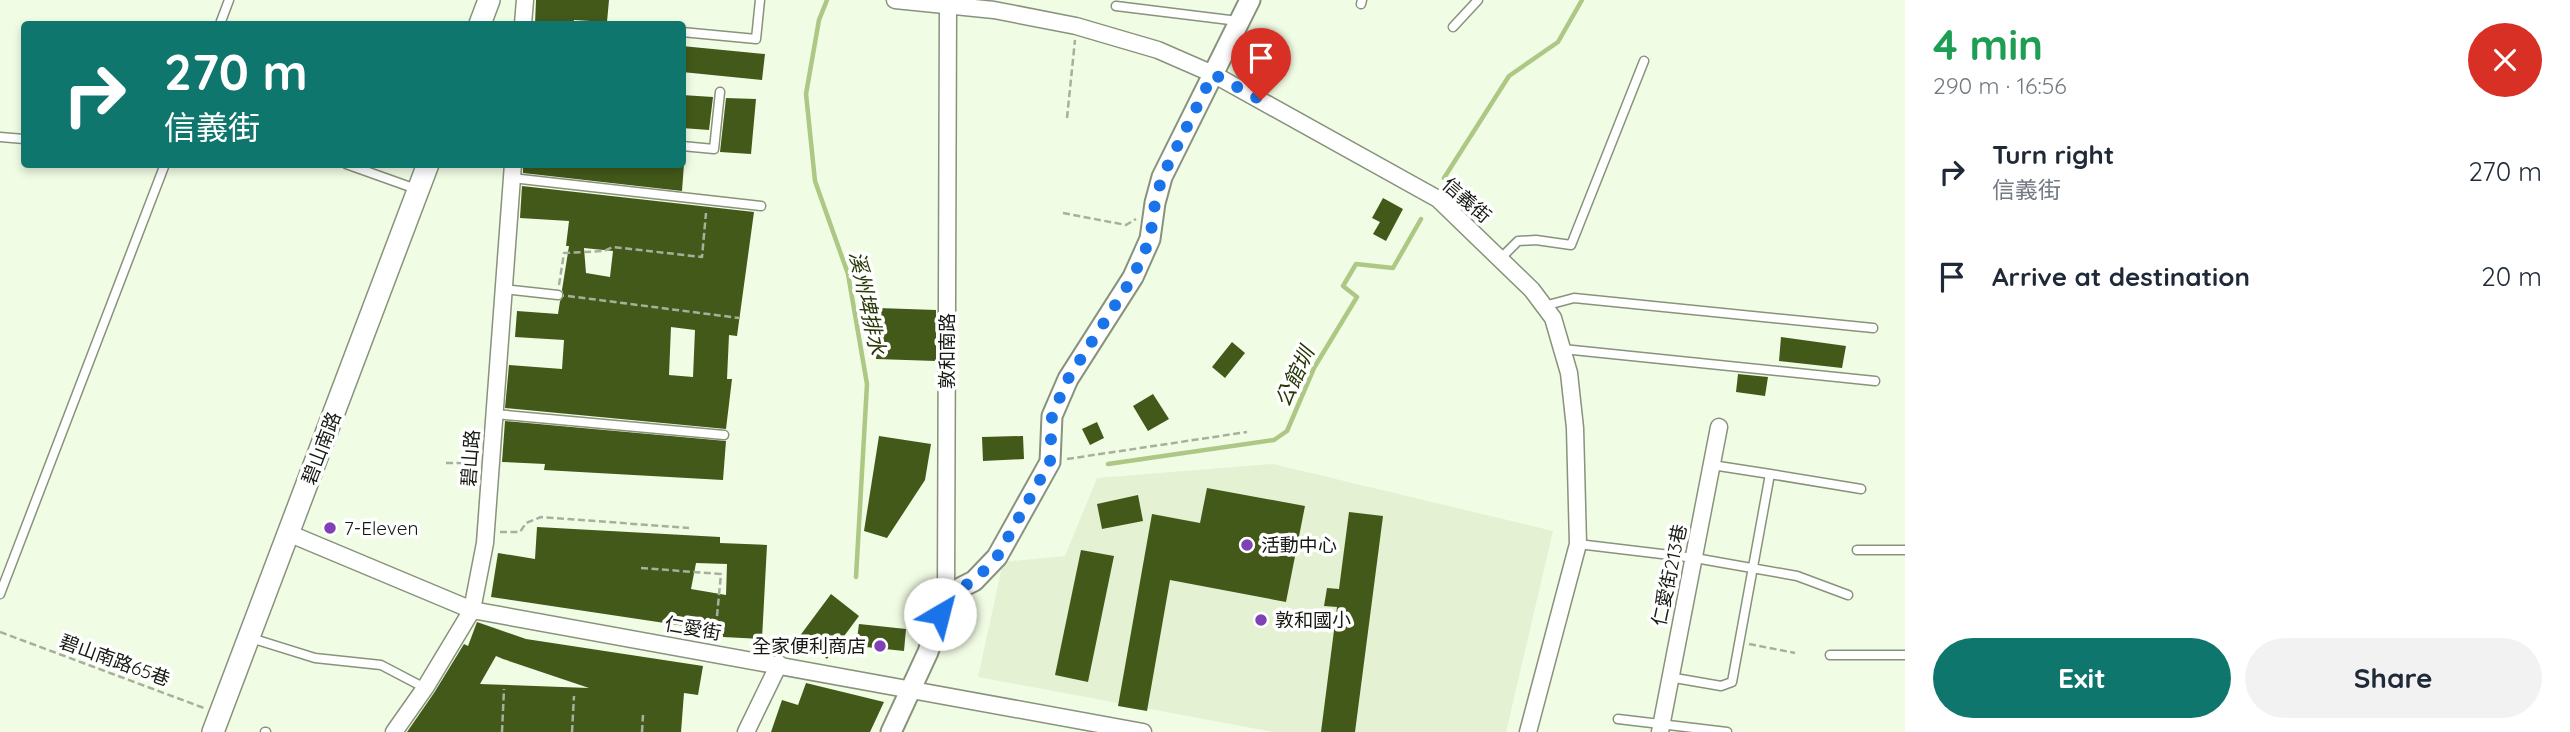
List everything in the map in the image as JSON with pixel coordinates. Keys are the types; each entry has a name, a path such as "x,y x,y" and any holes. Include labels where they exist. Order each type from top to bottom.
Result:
{"main road":[{"path":"481,21 489,0"},
{"name":"碧山南路","path":"217,723 427,168"}],"street":[{"path":"523,21 525,0"},
{"name":"信義街","path":"895,0 994,10 1076,26 1158,50 1213,74 1438,199 1532,290 1553,318 1569,373 1574,428 1578,544 1528,732"},
{"path":"946,595 974,581 997,557 1050,462 1052,415 1068,379 1133,277 1150,239 1162,177 1250,0"},
{"name":"敦和南路","path":"891,732 928,652 946,595 948,5"},
{"name":"碧山路","path":"394,732 425,688 472,610 486,532 512,171"},
{"name":"仁愛街213巷","path":"1660,728 1719,427"},
{"name":"仁愛街","path":"288,533 472,610 1143,732"},
{"path":"746,732 779,664"}],"lane":[{"path":"221,21 229,0"},
{"path":"686,32 756,39 760,0"},
{"path":"1452,27 1478,0"},
{"path":"1116,6 1239,21"},
{"path":"1501,258 1518,241 1536,240 1571,245 1644,61"},
{"path":"686,146 714,149 720,92"},
{"path":"0,137 21,139"},
{"path":"0,594 163,168"},
{"path":"357,168 419,190"},
{"path":"512,171 761,206"},
{"path":"504,289 558,295"},
{"path":"1544,306 1574,298 1873,328"},
{"path":"1563,349 1875,381"},
{"path":"495,414 724,435"},
{"path":"1712,465 1861,489"},
{"path":"1669,677 1721,686 1732,682 1770,474"},
{"path":"1578,544 1695,558 1797,576 1847,595"},
{"path":"1857,550 1905,550"},
{"path":"249,638 315,658 381,665 425,688"},
{"path":"1830,654 1905,655"},
{"path":"1618,719 1660,728 1727,732"}],"path":[{"path":"1066,118 1076,26"},
{"path":"708,199 702,257 614,247 604,251 564,253 558,295 739,318"},
{"path":"1063,213 1126,225 1155,203"},
{"path":"1050,462 1247,432"},
{"path":"446,463 491,464"},
{"path":"486,532 520,532 526,523 541,517 689,528"},
{"path":"641,568 721,574 713,653"},
{"name":"碧山南路65巷","path":"0,632 217,723"},
{"path":"1739,642 1795,653"},
{"path":"502,732 504,689"},
{"path":"572,732 574,696"},
{"path":"642,732 643,715"}],"shaded area":[{"name":"敦和國小","path":"1273,464 1553,531 1506,732 1273,732 978,677 1003,562 1065,556 1097,478"}],"building":[{"path":"536,0 609,0 607,21 535,21"},
{"path":"686,46 765,54 762,80 686,72"},
{"path":"686,95 713,97 709,130 686,128"},
{"path":"726,98 756,99 751,154 720,152"},
{"path":"523,168 684,168 682,191 523,173"},
{"path":"522,186 754,212 737,336 729,335 727,379 732,379 726,429 505,408 509,365 562,369 564,340 515,337 517,311 558,314 560,301 564,296 562,290 569,246 566,246 569,221 520,218","holes":["584,248 613,251 610,277 586,273","671,327 695,330 693,377 669,375"]},
{"path":"1383,198 1403,209 1386,241 1373,234 1380,222 1372,218"},
{"path":"878,308 936,310 936,361 876,359"},
{"path":"1781,337 1846,346 1842,368 1779,361"},
{"path":"1232,342 1245,353 1225,378 1212,367"},
{"path":"1738,374 1768,377 1765,396 1736,392"},
{"path":"1153,394 1169,419 1148,431 1133,406"},
{"path":"505,421 726,441 723,480 544,470 545,464 502,462"},
{"path":"1097,422 1104,438 1090,445 1082,429"},
{"path":"879,436 931,444 925,480 887,538 864,531"},
{"path":"1023,436 1024,459 983,461 982,437"},
{"path":"1207,488 1305,506 1286,602 1170,580 1147,711 1118,706 1152,514 1200,523"},
{"path":"1138,495 1143,521 1102,529 1097,504"},
{"path":"1349,512 1383,516 1355,732 1321,732 1337,607 1324,606 1327,588 1339,589"},
{"path":"537,527 720,537 720,543 767,545 762,639 723,637 697,631 698,628 491,597 498,553 535,559","holes":["696,563 727,564 726,595 691,589"]},
{"path":"1081,550 1114,556 1088,682 1055,675"},
{"path":"831,594 859,616 827,659 799,637"},
{"path":"477,622 526,639 703,666 698,695 684,693 681,732 407,732 464,644 468,646","holes":["496,656 589,688 480,684"]},
{"path":"859,624 906,629 904,651 856,646"},
{"path":"806,683 884,702 870,732 771,732 782,700 798,705"}],"waterway":[{"name":"溪州埤排水","path":"827,0 819,20 806,94 815,181 848,274 867,384 856,577"},
{"name":"公館圳","path":"1444,178 1509,76 1558,42 1582,0"},
{"name":"公館圳","path":"1108,464 1274,440 1287,431 1314,368 1357,297 1343,286 1356,264 1393,268 1421,219"}],"place":[{"name":"7-Eleven","path":"330,528"},
{"name":"活動中心","path":"1247,545"},
{"name":"敦和國小","path":"1261,620"},
{"name":"全家便利商店","path":"880,646"}],"route":[{"path":"940,614 946,595 974,581 997,557 1050,462 1052,415 1068,379 1133,277 1150,239 1162,177 1213,74 1261,100"}]}
